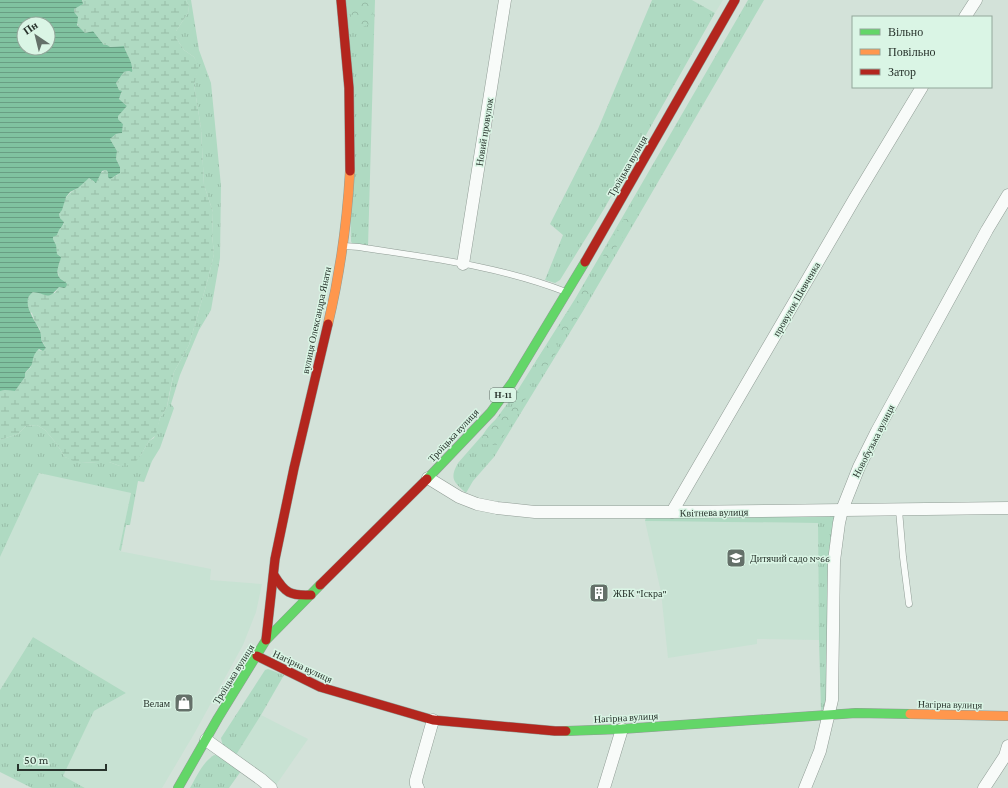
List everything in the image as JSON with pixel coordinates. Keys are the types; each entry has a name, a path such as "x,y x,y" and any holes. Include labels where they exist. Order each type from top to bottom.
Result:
{"street":[{"name":"вулиця Олександра Янати","path":"266,640 275,559 334,298 348,211 349,88 341,0"},
{"name":"Новий провулок","path":"463,264 505,0"},
{"name":"Троїцька вулиця","path":"178,788 266,640 360,543 428,478 491,412 512,383 590,254 735,0"},
{"path":"966,16 976,0"},
{"name":"провулок Шевченка","path":"672,512 855,198 921,88"},
{"name":"Новобузька вулиця","path":"805,788 820,751 832,700 834,561 842,510 859,467 878,430 987,230 1008,195"},
{"name":"Квітнева вулиця","path":"428,478 459,497 477,504 497,508 535,512 1008,508"},
{"path":"274,575 285,591 297,596 311,595"},
{"name":"Нагірна вулиця","path":"257,656 320,688 433,720 555,731 622,729 856,713 1008,716"},
{"path":"418,788 416,780 433,720"},
{"path":"604,788 622,729"},
{"path":"206,740 271,788"},
{"path":"984,788 1005,756 1008,746"}],"lane":[{"path":"343,246 359,247 477,266 539,282 566,292"},
{"path":"899,510 902,557 909,604"}],"shaded area":[{"path":"0,0 82,0 83,4 74,9 74,12 78,17 77,25 85,33 93,31 104,45 110,47 124,46 132,66 132,72 124,72 116,83 119,90 122,91 119,99 127,106 118,116 118,119 123,124 122,133 116,134 110,139 117,151 116,159 120,167 120,173 110,179 106,170 102,171 96,183 89,178 78,188 70,192 66,197 62,210 59,214 60,218 64,222 53,239 56,245 57,254 61,257 58,274 67,284 66,287 59,287 48,296 33,292 29,296 29,310 40,330 42,342 46,348 43,351 39,349 36,352 31,365 25,373 25,377 15,391 0,391"},
{"path":"692,0 723,0 715,13"},
{"path":"39,472 131,493 119,551 211,569 210,580 262,584 256,612 243,645 194,734 162,788 85,788 62,776 94,711 126,693 33,637 0,690 0,557"},
{"name":"Дитячий садо №66","path":"645,521 818,523 819,640 757,639 757,644 668,658 661,592"},
{"path":"261,715 308,739 276,785 236,755"}],"green space":[{"path":"82,0 186,0 189,6 188,13 176,31 176,38 184,50 194,57 199,66 194,85 201,128 204,185 213,212 212,234 214,254 189,345 174,372 167,407 160,418 156,435 149,441 133,465 120,466 109,462 81,463 73,461 65,457 45,430 37,425 26,426 18,434 0,440 0,391 15,391 25,377 25,373 31,367 32,358 37,350 43,351 46,348 41,339 40,329 35,322 32,313 30,312 27,302 30,294 33,292 55,293 59,287 64,288 65,282 59,277 57,268 60,262 60,256 57,254 53,237 64,224 59,214 65,199 87,179 89,178 94,182 97,182 100,174 106,170 109,175 113,177 118,175 120,167 116,159 117,151 110,139 116,134 122,133 123,124 118,119 118,115 127,106 119,99 122,92 119,90 116,83 124,72 130,72 133,69 124,46 109,47 104,45 93,31 85,33 80,28 75,19 74,9 83,1"},
{"path":"186,0 191,0 199,50 211,83 221,186 220,258 211,310 199,330 180,375 171,404 174,408 160,448 152,461 144,482 138,481 130,525 126,525 121,551 119,550 131,493 39,473 0,557 0,440 18,434 26,426 37,425 45,430 65,457 81,463 109,462 120,466 141,455 149,441 154,438 160,418 167,407 174,372 189,345 214,254 212,234 213,212 204,185 201,128 194,85 198,66 194,57 184,50 176,38 176,31 188,13 189,6"},
{"path":"346,0 375,0 368,247 352,244 351,241"},
{"path":"349,0 373,0 372,22 359,28 352,26"},
{"path":"652,0 692,0 715,13 604,209 560,280 555,283 545,280 563,235 550,224 598,129"},
{"path":"748,0 764,0 583,311 494,457 473,481 466,493 454,480 453,477 455,468 493,423 519,388 575,299"},
{"path":"624,219 631,220 630,226 619,242 613,255 606,260 603,258 604,253"},
{"path":"585,288 590,291 590,295 571,329 567,331 561,330 559,327 569,309 581,298 580,293 582,289"},
{"path":"553,343 557,345 557,351 554,358 544,368 538,366 536,361 545,348"},
{"path":"525,384 529,384 531,386 531,390 500,442 496,445 484,444 482,442 482,438 486,430 511,408 517,392"},
{"path":"834,516 827,707 821,711 818,523 645,521 646,517"},
{"path":"33,637 126,693 94,711 63,776 85,788 32,788 0,772 0,690"},
{"path":"268,669 284,675 236,755 223,747 221,738 265,670"},
{"path":"214,755 220,756 241,771 229,788 190,788 203,766"}],"traffic: fast":[{"path":"427,479 491,412 512,383 585,262"},
{"path":"178,788 218,718 266,640 320,585"},
{"path":"566,731 622,729 856,713 910,714"}],"traffic: slow":[{"path":"328,324 342,248 350,171"},
{"path":"910,714 1008,716"}],"traffic: jam":[{"path":"341,0 349,88 350,171"},
{"path":"585,262 735,0"},
{"path":"266,640 275,559 294,468 328,324"},
{"path":"320,585 427,479"},
{"path":"274,575 285,590 298,595 311,595"},
{"path":"257,656 320,687 433,720 566,731"}],"place":[{"name":"Дитячий садо №66","path":"736,558"},
{"name":"ЖБК \"Іскра\"","path":"599,593"},
{"name":"Велам","path":"184,703"}]}
